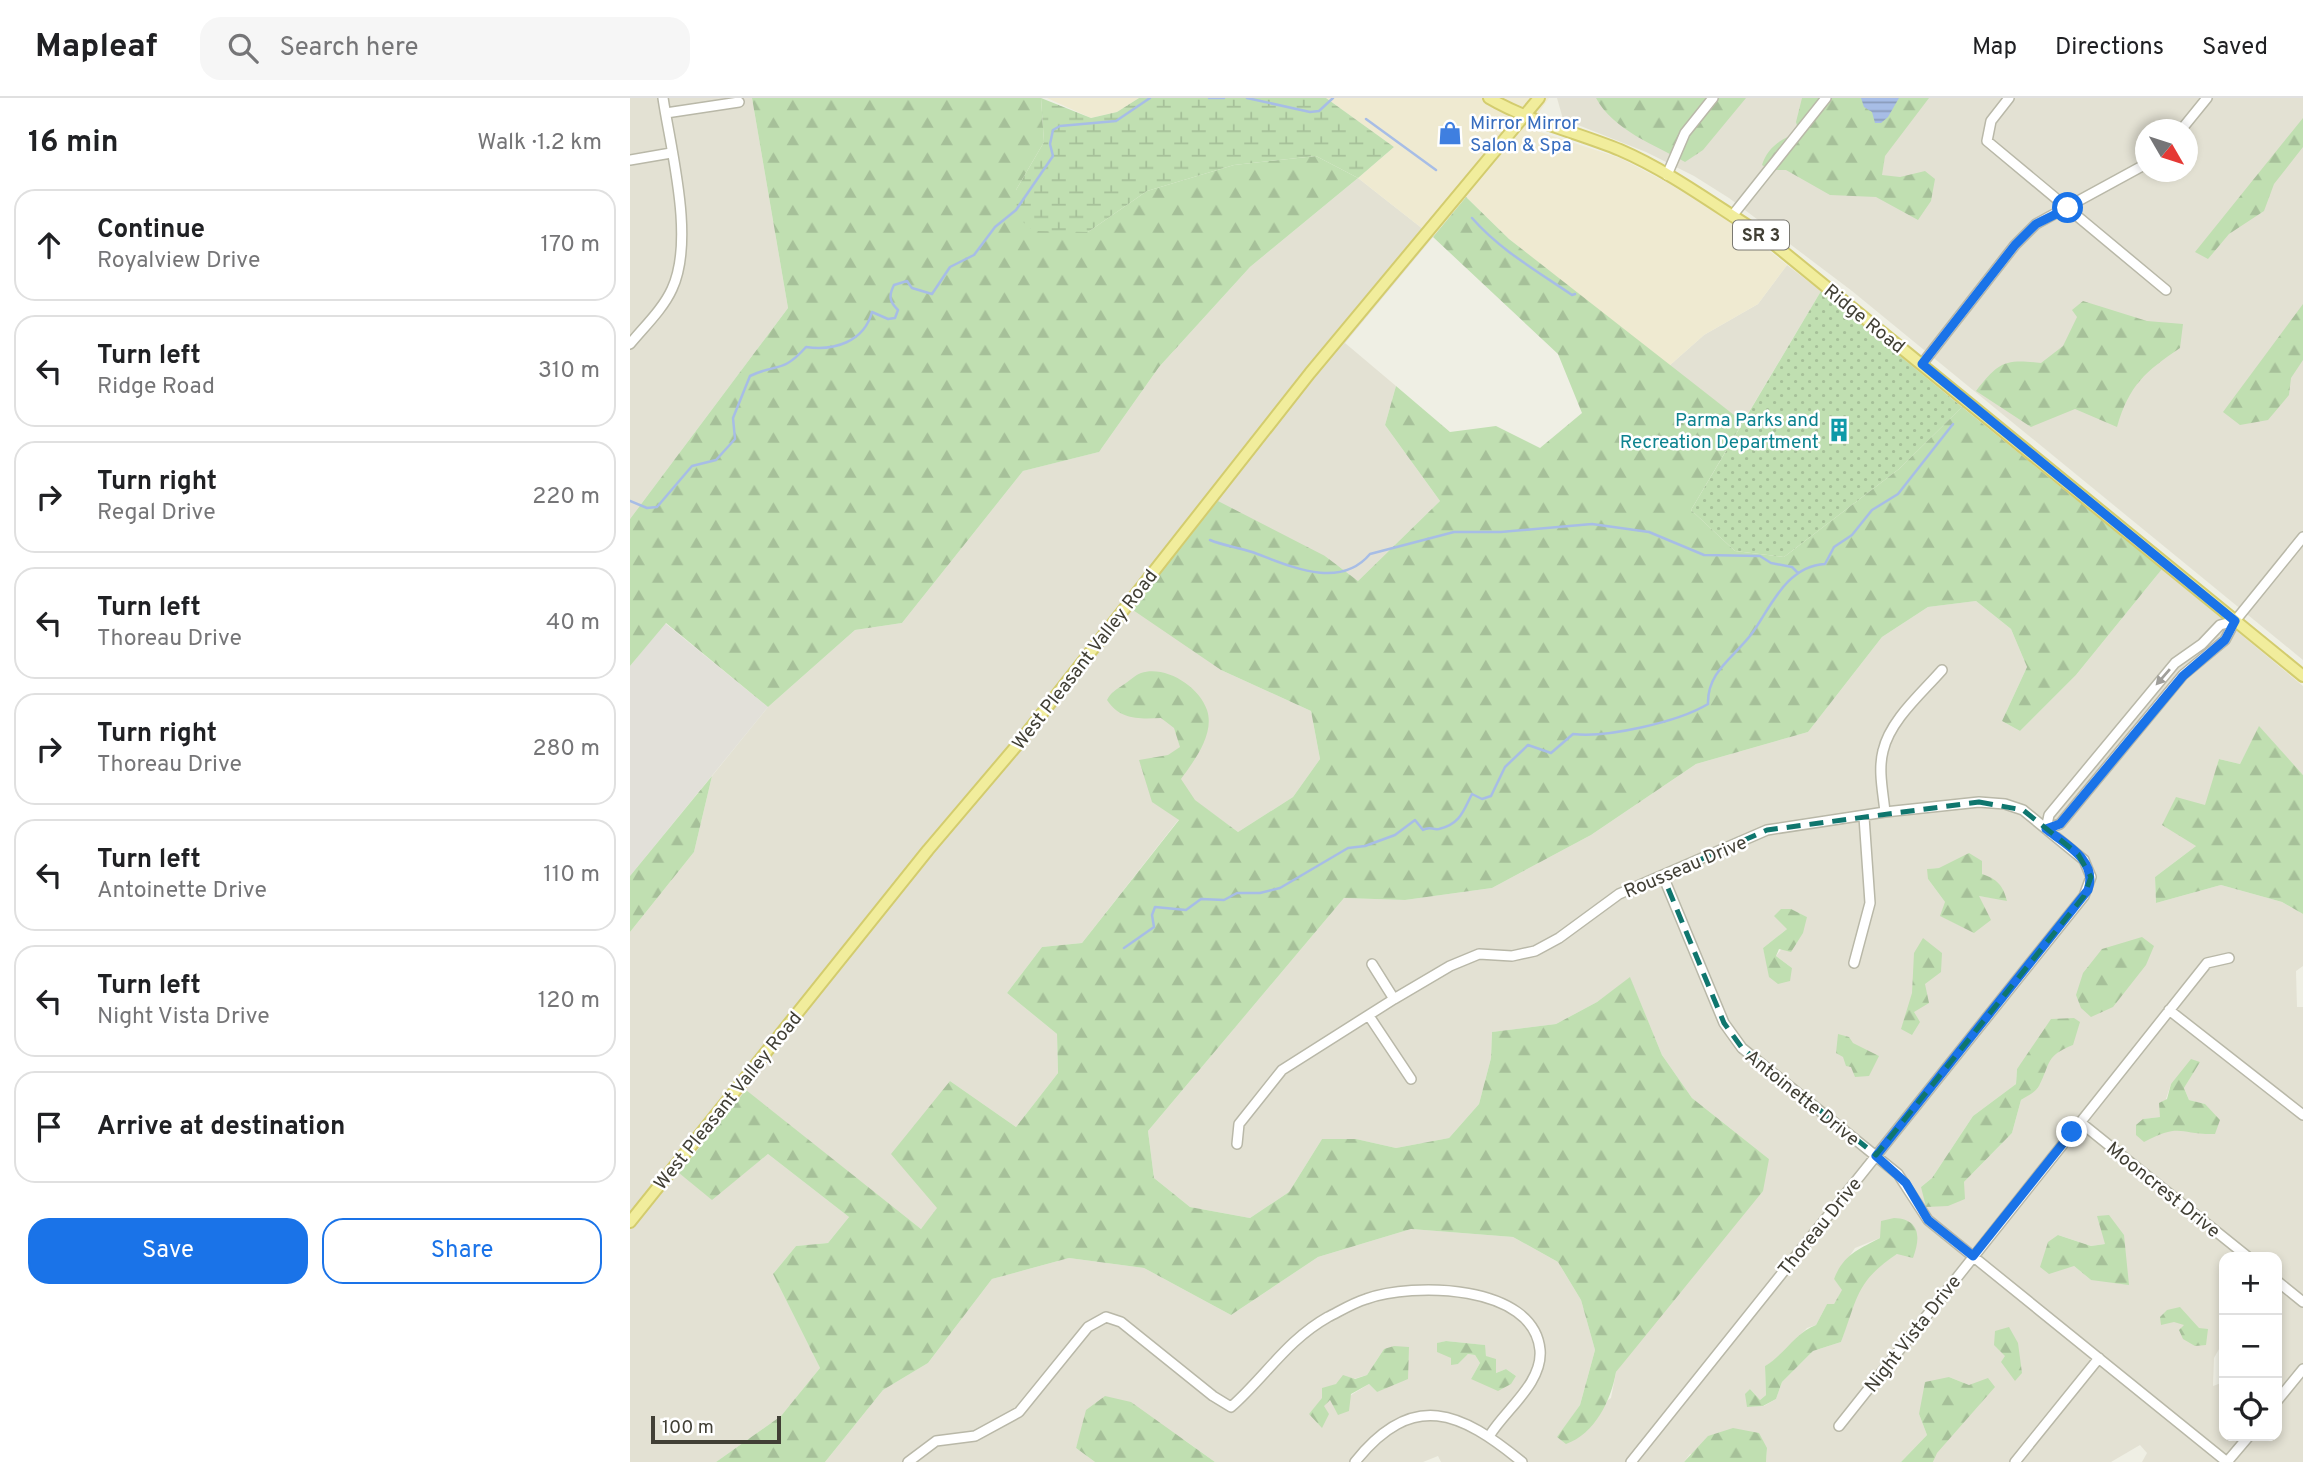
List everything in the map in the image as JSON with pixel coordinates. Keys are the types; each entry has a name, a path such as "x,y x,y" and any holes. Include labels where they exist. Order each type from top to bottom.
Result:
{"main road":[{"name":"Ridge Road","path":"1489,98 1524,116 1621,151 1667,175 1764,236 2303,676"},
{"name":"West Pleasant Valley Road","path":"630,1222 935,841 1016,747 1310,373 1539,98"}],"street":[{"path":"630,344 666,299 682,253 682,226 663,98"},
{"path":"1667,175 1685,133 1713,98"},
{"path":"1732,216 1826,98"},
{"path":"2009,98 1991,121 1987,141 2166,290"},
{"path":"2190,119 2207,98"},
{"path":"666,113 739,102"},
{"path":"630,160 671,153"},
{"path":"1922,364 2015,245 2036,224 2135,170"},
{"path":"2046,829 2060,824 2183,676 2225,640 2235,621 2303,537"},
{"path":"2046,829 2049,816 2175,663 2202,644 2220,625 2235,621"},
{"path":"1885,812 1881,776 1883,751 1891,731 1942,670"},
{"path":"2144,700 2155,709"},
{"name":"Rousseau Drive","path":"1237,1144 1238,1124 1282,1070 1394,999 1450,966 1479,954 1512,956 1535,951 1559,938 1619,894 1767,831 1885,812 1979,802 2004,804 2023,810 2046,829"},
{"path":"1854,963 1870,903 1864,817"},
{"name":"Thoreau Drive","path":"1630,1462 2088,890 2091,877 2088,866 2046,829"},
{"name":"Antoinette Drive","path":"1663,876 1724,1023 1742,1048 1906,1183 1928,1220 2227,1462"},
{"name":"Night Vista Drive","path":"1839,1426 2207,963 2229,958"},
{"path":"1372,964 1394,999"},
{"path":"2168,1010 2303,1115"},
{"path":"1369,1016 1411,1079"},
{"name":"Mooncrest Drive","path":"2080,1122 2242,1252"},
{"path":"2282,1285 2303,1302"},
{"path":"908,1462 936,1441 975,1436 1019,1412 1088,1327 1106,1317 1121,1322 1213,1396 1231,1407 1292,1341 1327,1318 1367,1298 1402,1292 1472,1294 1507,1305 1527,1320 1540,1351 1537,1371 1490,1435"},
{"path":"2015,1462 2099,1358"},
{"path":"2282,1395 2303,1368"},
{"path":"1355,1462 1386,1431 1423,1416 1459,1419 1490,1435 1522,1462"},
{"path":"2227,1462 2245,1441"}],"highlighted area":[{"path":"1979,802 2023,810 2078,854 2091,877 2084,896 1876,1155 1742,1048 1724,1023 1663,876 1767,830"}],"shaded area":[{"path":"630,98 752,98 788,308 630,519"},
{"path":"1047,98 1139,98 1117,112 1091,118"},
{"path":"1326,98 1549,98 1528,128 1620,158 1668,183 1741,228 1787,265 1758,304 1704,335 1669,366 1509,239 1466,197 1433,237 1358,178 1394,147"},
{"path":"1557,98 2303,98 2303,660 1852,291 1729,198 1694,176 1646,152 1563,119"},
{"path":"1358,178 1433,237 1345,343 1396,386 1385,425 1440,501 1358,581 1325,556 1221,670 1311,711 1320,759 1293,797 1238,832 1194,800 1082,943 1042,947 1007,993 1057,1034 1058,1073 1016,1127 950,1081 938,1209 921,1229 745,1090 712,1199 768,1154 849,1217 828,1243 796,1246 773,1274 820,1368 781,1416 716,1462 630,1462 630,932 694,852 712,776 768,707 855,630 902,623 1023,471 1099,452 1159,367 1250,267"},
{"path":"1787,265 1821,291 1743,422 1669,366 1704,335 1758,304"},
{"path":"2162,569 2303,686 2303,775 2259,727 2240,764 2219,759 2196,846 2155,877 2156,903 2221,885 2282,902 2303,914 2303,966 2296,971 2297,1007 2303,1007 2303,1462 2142,1462 2147,1453 2140,1445 2111,1462 1933,1462 1936,1453 1994,1387 1969,1385 1949,1377 1919,1414 1927,1435 1901,1462 1766,1462 1767,1448 1690,1454 1684,1462 1441,1462 1438,1456 1423,1462 1215,1462 1183,1439 1081,1433 1076,1448 1095,1462 825,1462 883,1390 928,1363 992,1279 1069,1258 1144,1268 1231,1315 1318,1257 1411,1229 1513,1237 1558,1262 1581,1300 1595,1350 1580,1405 1558,1437 1611,1398 1616,1372 1769,1159 1692,1098 1662,1055 1630,978 1597,1002 1556,1024 1492,1032 1491,1058 1479,1104 1449,1138 1396,1148 1356,1139 1322,1139 1289,1192 1250,1218 1190,1207 1154,1178 1148,1131 1344,898 1405,900 1492,888 1591,835 1696,764 1808,732 1882,637 1928,607 1976,601 2011,629 2027,667 2002,721 2020,731 2076,675","holes":["1939,868 2007,900 1979,896 1945,902 1928,879 1928,869","1791,909 1807,917 1776,956 1792,968 1766,960 1763,948 1787,929","2073,1045 2057,1051 2045,1065 2038,1088 2021,1100 2012,1133 1964,1182 1921,1187 1932,1178 1973,1116 2016,1084 2017,1069 2028,1055","2199,1062 2184,1088 2189,1100 2205,1104 2205,1134 2187,1129 2166,1130 2143,1119 2160,1117 2171,1084","2058,1235 2091,1246 2105,1244 2091,1280 2074,1266","1880,1238 1897,1254 1873,1270 1857,1292 1841,1342 1813,1351 1782,1382 1776,1399 1764,1406 1747,1407 1750,1389 1760,1400 1766,1395 1765,1366 1780,1357 1807,1328 1816,1325 1827,1304 1834,1304 1843,1290 1834,1279 1855,1248","1446,1341 1484,1345 1486,1356 1496,1373 1506,1369 1516,1376 1471,1379 1480,1363 1475,1355 1468,1354 1458,1364 1451,1364 1451,1358 1438,1343","1384,1349 1377,1392 1369,1384 1351,1395 1338,1414 1330,1400 1309,1414 1336,1384 1367,1375"]},
{"path":"665,623 768,707 630,876 630,666"}],"green space":[{"path":"752,98 1041,98 1044,142 1016,190 1088,232 1147,191 1234,165 1316,156 1358,178 1250,267 1159,367 1099,452 1023,471 902,623 855,630 768,707 666,623 630,666 630,519 788,308"},
{"path":"1041,98 1091,118 1117,112 1139,98 1326,98 1394,147 1358,178 1316,156 1234,165 1147,191 1088,232 1034,231 1012,213 1016,190 1044,142"},
{"path":"1596,98 1746,98 1703,150 1685,162 1624,128 1603,109"},
{"path":"1802,98 1929,98 1885,156 1882,175 1900,177 1925,171 1935,179 1931,201 1918,220 1876,197 1830,195 1786,170 1769,170 1762,165 1776,144 1799,133 1796,122"},
{"path":"2303,118 2303,147 2274,184 2264,211 2229,234 2208,259 2195,252"},
{"path":"1466,197 1509,239 1743,422 1691,510 1735,551 1784,557 1899,469 1962,407 2162,569 2076,675 2020,731 2002,721 2027,667 2011,629 1976,601 1928,607 1882,637 1808,732 1696,764 1591,835 1492,888 1405,900 1344,898 1148,1131 1154,1178 1190,1207 1250,1218 1289,1192 1322,1139 1356,1139 1396,1148 1449,1138 1479,1104 1491,1058 1492,1032 1556,1024 1597,1002 1630,977 1662,1055 1692,1098 1769,1159 1763,1191 1616,1372 1600,1415 1576,1439 1566,1444 1557,1437 1580,1405 1595,1350 1581,1300 1558,1262 1513,1237 1411,1229 1318,1257 1231,1315 1144,1268 1069,1258 992,1279 928,1363 883,1390 825,1462 716,1462 781,1416 820,1368 773,1274 796,1246 828,1243 849,1217 768,1154 712,1200 679,1173 746,1090 921,1229 937,1208 891,1154 950,1081 1016,1127 1058,1073 1057,1034 1007,993 1042,947 1082,943 1179,820 1152,802 1139,760 1168,755 1180,747 1174,728 1161,718 1124,715 1107,700 1110,695 1136,675 1150,671 1170,675 1197,693 1207,710 1208,728 1202,747 1181,779 1195,800 1238,832 1293,797 1320,759 1311,711 1221,670 1130,608 1218,501 1325,556 1358,581 1440,501 1385,425 1396,386 1450,432 1496,426 1540,448 1582,413 1558,354 1433,237"},
{"path":"1821,291 1962,407 1899,469 1784,557 1735,551 1691,510"},
{"path":"2083,301 2147,321 2183,324 2180,348 2140,380 2127,400 2117,427 2075,409 2031,427 1976,391 1997,368 2010,362 2041,363 2063,346 2077,317 2072,310"},
{"path":"2303,304 2303,360 2291,378 2289,395 2268,420 2240,425 2223,412"},
{"path":"2259,726 2303,775 2303,914 2282,902 2221,885 2156,903 2155,877 2196,846 2162,825 2176,797 2205,805 2219,759 2240,764"},
{"path":"712,776 694,852 630,932 630,876"},
{"path":"1969,853 1982,861 1982,874 1999,883 2007,901 1979,896 1991,920 1974,933 1940,916 1945,902 1928,879 1927,869 1939,868"},
{"path":"1781,909 1791,909 1807,917 1803,933 1791,952 1779,949 1776,956 1792,968 1790,981 1778,984 1769,977 1763,948 1787,929 1774,916"},
{"path":"2142,937 2154,946 2146,965 2113,1007 2091,1017 2081,1008 2076,995 2083,973 2102,949"},
{"path":"1923,938 1942,953 1941,972 1925,984 1929,1003 1914,1012 1920,1022 1912,1035 1901,1029 1912,993 1914,953"},
{"path":"2074,1018 2080,1022 2073,1045 2053,1057 2038,1088 2021,1100 2012,1133 1964,1182 1965,1199 1948,1206 1926,1207 1921,1187 1932,1178 1973,1116 2016,1084 2017,1069 2051,1019"},
{"path":"1838,1034 1849,1037 1853,1043 1879,1056 1869,1076 1855,1077 1851,1067 1846,1066 1843,1057 1836,1053"},
{"path":"2191,1059 2200,1062 2184,1088 2189,1100 2205,1104 2220,1120 2215,1134 2174,1131 2144,1142 2136,1135 2136,1125 2143,1119 2160,1117 2159,1103 2167,1099 2171,1084"},
{"path":"2109,1215 2124,1235 2129,1285 2091,1280 2074,1266 2049,1274 2040,1267 2048,1242 2058,1235 2091,1246 2105,1244 2097,1216"},
{"path":"1903,1219 1914,1226 1917,1243 1913,1258 1897,1254 1883,1264 1860,1292 1841,1342 1813,1351 1782,1382 1776,1399 1763,1406 1747,1407 1745,1394 1750,1389 1760,1400 1766,1395 1765,1366 1802,1333 1816,1325 1827,1304 1834,1304 1842,1290 1834,1279 1842,1264 1880,1238 1881,1221"},
{"path":"2180,1307 2199,1328 2208,1329 2206,1345 2195,1346 2183,1339 2179,1330 2184,1325 2174,1322 2161,1325 2160,1317 2167,1310"},
{"path":"2009,1327 2018,1343 2022,1373 2015,1381 2001,1362 2005,1356 1994,1345 1995,1331"},
{"path":"1446,1341 1485,1345 1486,1356 1496,1359 1496,1373 1506,1369 1516,1376 1511,1384 1498,1391 1471,1379 1480,1363 1475,1355 1468,1354 1458,1364 1451,1365 1451,1358 1437,1352 1437,1343"},
{"path":"1394,1346 1409,1347 1408,1379 1377,1392 1369,1384 1351,1394 1349,1411 1338,1415 1330,1400 1324,1406 1329,1414 1322,1428 1309,1414 1322,1398 1322,1388 1336,1384 1343,1375 1355,1379 1367,1375 1384,1349"},
{"path":"1949,1377 1969,1385 1988,1378 1995,1387 1937,1453 1933,1462 1901,1462 1927,1435 1919,1414 1925,1382"},
{"path":"1105,1396 1131,1402 1215,1462 1095,1462 1076,1448 1086,1410"},
{"path":"1733,1428 1759,1433 1767,1448 1766,1462 1684,1462 1708,1436"}],"water":[{"path":"1861,98 1899,98 1888,117 1881,123 1875,123 1872,112 1864,107"}],"waterway":[{"path":"630,501 647,508 657,507 692,466 716,460 735,439 733,418 750,376 785,365 806,347 837,346 846,342 862,331 872,312 888,319 895,318 898,310 891,296 894,285 907,281 912,288 932,294 950,267 974,255 995,227 1016,210 1053,156 1050,144 1053,130 1060,126 1116,121 1150,98"},
{"path":"1209,98 1224,98"},
{"path":"1247,98 1310,112 1319,111 1333,98"},
{"path":"1366,119 1436,170"},
{"path":"1472,218 1519,260 1572,295 1575,294"},
{"path":"1124,948 1154,927 1152,915 1155,907 1186,910 1201,899 1224,900 1237,893 1260,893 1280,888 1348,848 1365,846 1395,835 1415,820 1423,830 1439,829 1452,824 1461,815 1472,794 1482,799 1491,796 1505,767 1528,745 1551,753 1573,734 1604,734 1642,727 1679,717 1708,704 1709,692 1717,673 1753,632 1782,589 1800,572 1825,564 1834,547 1852,535 1872,510 1898,494 1953,424"},
{"path":"1210,540 1297,568 1329,573 1358,565 1370,554 1454,532 1501,532 1592,524 1649,532 1704,555 1760,556 1771,563 1792,567 1798,573"}],"place":[{"name":"Mirror Mirror Salon & Spa","path":"1450,133"},
{"name":"Parma Parks and Recreation Department","path":"1839,430"}],"route":[{"path":"2068,208 2036,224 2015,245 1922,364 2235,621 2231,634 2183,676 2060,824 2046,829 2078,854 2088,866 2091,877 2088,890 1876,1156 1906,1183 1928,1220 1973,1256 2072,1132"}]}
